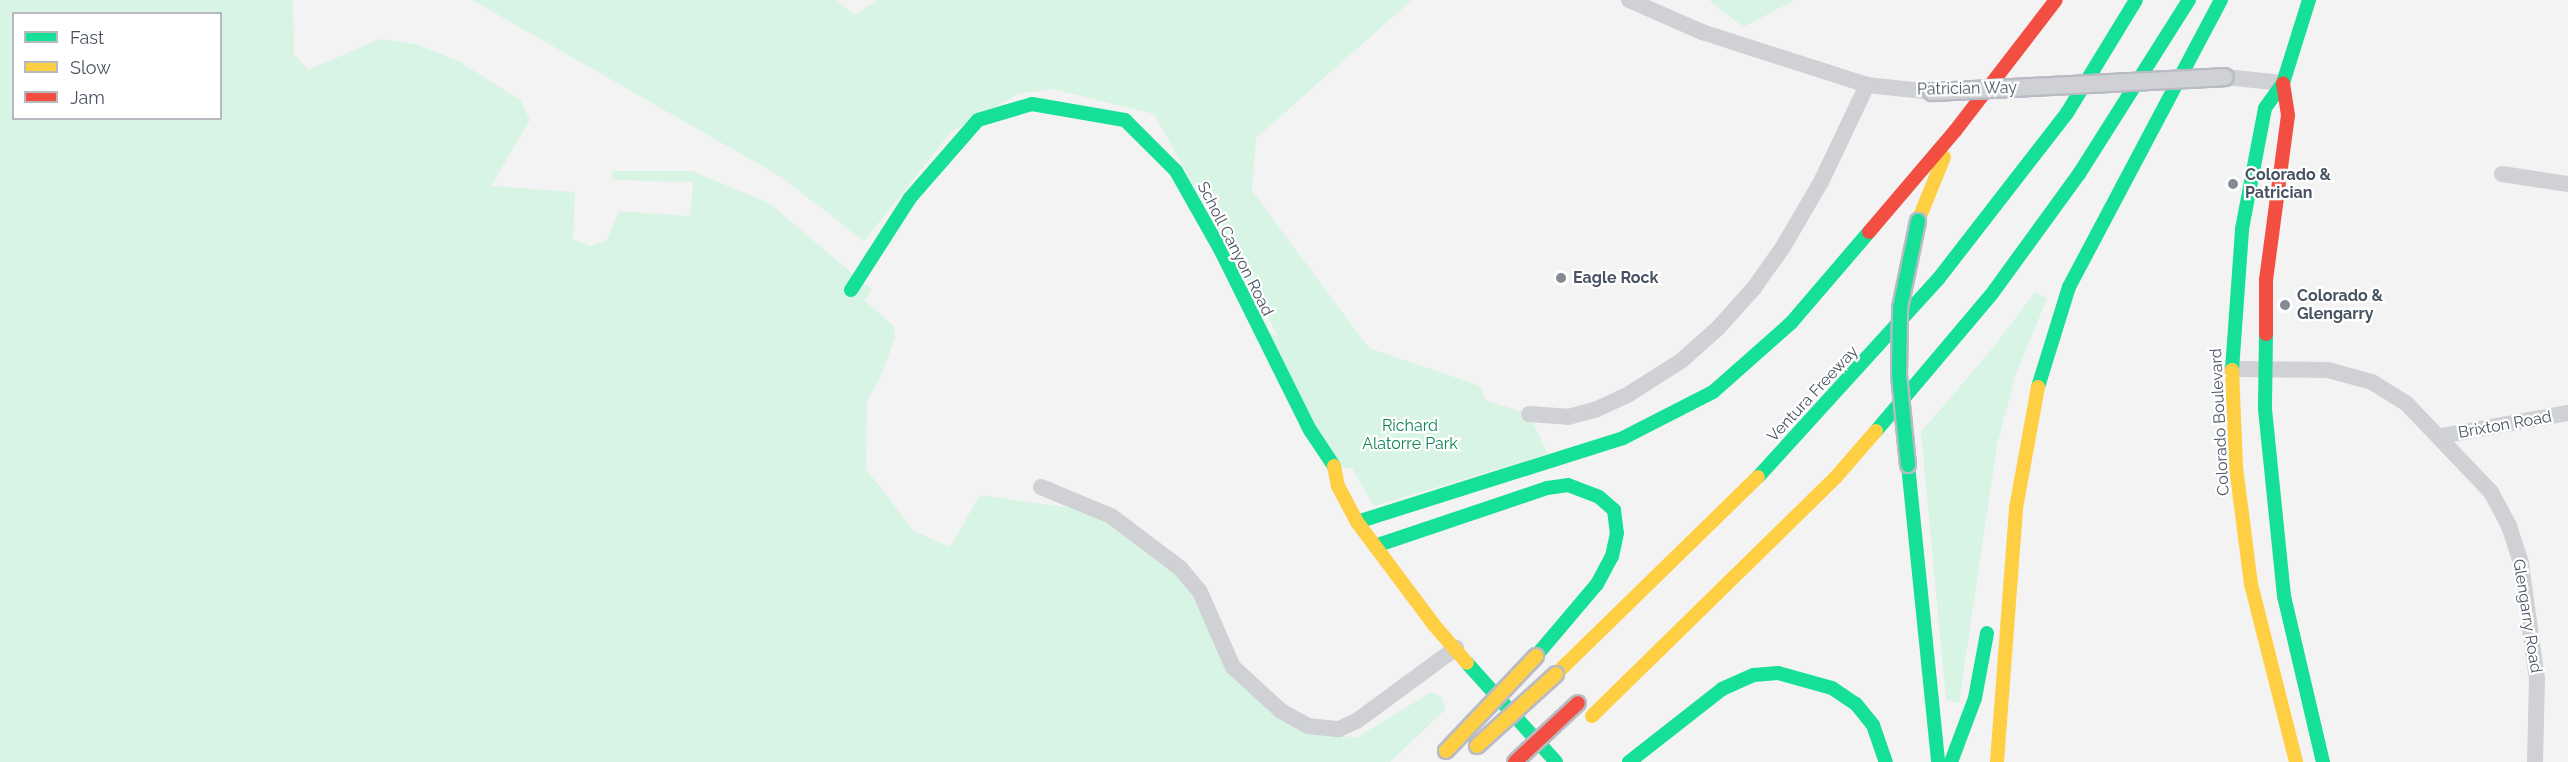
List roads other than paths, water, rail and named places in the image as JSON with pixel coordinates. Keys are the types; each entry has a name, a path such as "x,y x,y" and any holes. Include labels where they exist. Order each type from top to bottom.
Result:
{"main road":[{"path":"1357,522 1623,438 1713,392 1791,323 1955,131 2056,0"},
{"name":"Ventura Freeway","path":"1473,758 1560,678 1826,406 2009,191 2067,113 2136,0"},
{"path":"1588,720 1836,477 1991,295 2079,174 2189,0"},
{"path":"1996,568 2019,447 2068,287 2221,0"},
{"name":"Colorado Boulevard","path":"2296,762 2260,621 2242,524 2232,369 2244,218 2265,108 2283,83 2310,0"},
{"name":"Colorado Boulevard","path":"2283,83 2288,115 2269,241 2263,369 2289,619 2323,762"},
{"name":"Scholl Canyon Road","path":"851,290 910,198 978,120 1032,104 1125,120 1176,171 1221,250 1310,430 1335,467 1338,486 1357,522 1434,626 1556,762"},
{"path":"1938,762 1899,375 1900,308 1918,221 1955,131"},
{"path":"1997,762 2016,508 2042,368"},
{"path":"1806,446 1826,406"},
{"path":"1713,576 1804,488 1836,477"},
{"path":"1375,546 1547,488 1568,485 1599,497 1614,510 1617,533 1612,556 1597,584 1536,656 1435,762"},
{"path":"1560,678 1639,614"},
{"path":"2260,621 2289,619"},
{"path":"1951,762 1976,698 1989,622"},
{"path":"1629,762 1722,689 1754,675 1778,673 1815,682 1856,704 1872,725 1886,762"},
{"path":"1515,762 1582,699"},
{"path":"1542,762 1559,747"}],"street":[{"name":"Patrician Way","path":"1629,0 1702,32 1867,84 1932,93 2225,77 2283,83"},
{"path":"1529,414 1568,417 1595,410 1629,394 1681,361 1718,328 1755,288 1783,247 1821,182 1867,84"},
{"path":"2502,174 2568,184"},
{"name":"Glengarry Road","path":"2232,369 2352,374 2406,403 2441,436 2491,492 2509,526 2521,564 2537,679 2535,762"},
{"name":"Brixton Road","path":"2441,436 2568,413"},
{"path":"1041,487 1112,516 1180,568 1200,592 1233,667 1281,711 1308,726 1339,729 1358,720 1456,648"}],"place":[{"name":"Colorado & Patrician","path":"2233,184"},
{"name":"Eagle Rock","path":"1561,278"},
{"name":"Colorado & Glengarry","path":"2285,305"}],"park label":[{"name":"Richard Alatorre Park","path":"1410,435"}]}
